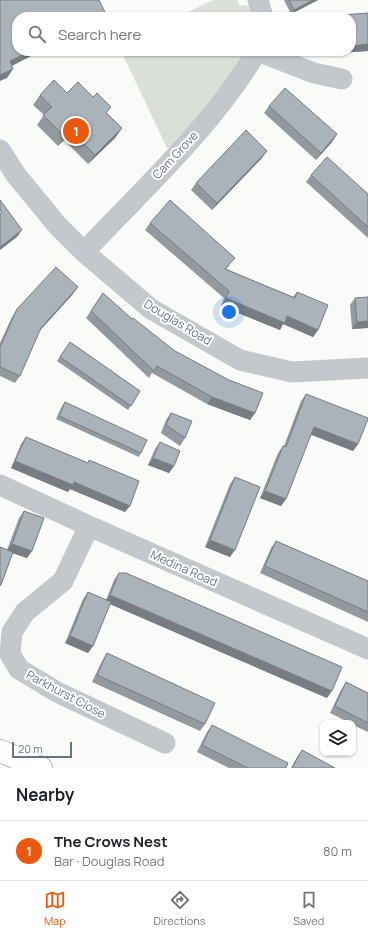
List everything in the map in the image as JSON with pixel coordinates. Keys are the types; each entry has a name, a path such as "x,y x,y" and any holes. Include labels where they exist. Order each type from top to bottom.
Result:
{"highway":[{"path":"0,751 41,768"}],"street":[{"path":"258,0 262,12"},
{"name":"Cam Grove","path":"84,252 195,135 234,87 254,56"},
{"path":"270,56 314,73 342,79"},
{"name":"Douglas Road","path":"0,150 16,175 58,226 84,252 151,309 240,360 292,372 368,368"},
{"name":"Medina Road","path":"0,485 89,526 368,649"},
{"name":"Parkhurst Close","path":"89,526 63,581 25,612 6,633 10,654 19,669 57,692 153,744"}],"shaded area":[{"path":"213,0 237,0 240,6 246,5 251,8 253,12 188,12"},
{"path":"123,56 246,56 169,152"}],"building":[{"path":"0,0 99,0 105,12 12,12 12,56 20,56 10,61 13,69 0,75"},
{"path":"289,0 313,0 294,10"},
{"path":"368,13 368,44 356,45 356,14"},
{"path":"54,80 67,93 78,82 93,97 97,93 111,107 106,113 122,128 95,155 71,131 65,137 43,115 52,107 40,95"},
{"path":"285,88 337,134 321,153 269,106"},
{"path":"246,130 267,151 217,203 196,183"},
{"path":"327,157 368,194 368,227 311,175"},
{"path":"0,200 22,230 0,247 0,214 2,212 0,211"},
{"path":"170,200 235,258 225,269 295,298 297,292 328,305 318,330 287,316 285,323 226,298 229,291 150,223"},
{"path":"56,267 78,287 41,328 20,376 0,367 0,347 17,309"},
{"path":"103,293 132,319 133,318 175,351 229,380 263,393 255,413 212,397 157,366 154,371 91,311"},
{"path":"368,297 368,321 357,322 355,298"},
{"path":"70,342 140,391 131,406 60,357"},
{"path":"306,394 368,419 358,444 314,427 286,499 265,491 283,446 286,447"},
{"path":"65,402 147,440 141,453 59,416"},
{"path":"171,413 192,421 185,438 166,425"},
{"path":"26,437 88,463 89,460 139,481 130,506 74,482 73,485 15,461"},
{"path":"160,442 180,451 174,466 153,458"},
{"path":"235,477 260,487 235,550 210,540"},
{"path":"24,511 44,518 32,551 12,544"},
{"path":"276,541 368,581 368,612 265,566"},
{"path":"0,547 13,552 1,585 0,585"},
{"path":"119,573 126,573 342,667 332,691 110,595"},
{"path":"88,592 111,602 93,646 70,636"},
{"path":"107,653 215,703 205,724 97,675"},
{"path":"346,682 368,693 368,723 335,706"},
{"path":"212,725 288,763 286,768 248,768 202,745"},
{"path":"302,750 335,768 292,768"}],"place":[{"name":"The Crows Nest","path":"76,131"}]}
